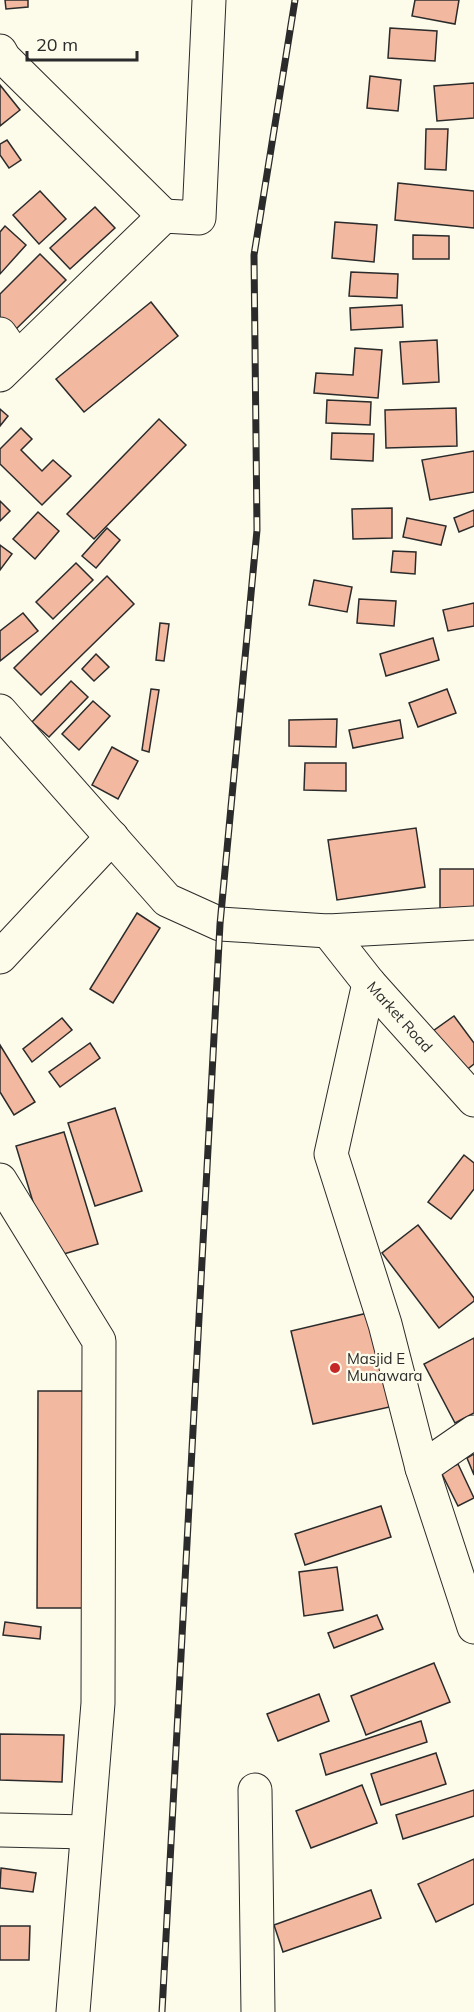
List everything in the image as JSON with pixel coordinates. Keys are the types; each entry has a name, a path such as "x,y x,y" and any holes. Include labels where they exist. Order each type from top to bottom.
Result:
{"main road":[{"path":"0,51 4,58 164,216 199,219 209,0"},
{"path":"6,356 164,216"},
{"path":"0,711 167,900 220,924 328,931 474,922"},
{"path":"0,957 112,837"},
{"name":"Market Road","path":"328,931 369,983 474,1100"},
{"path":"369,983 332,1154 385,1324 422,1468 474,1627"},
{"path":"0,1180 99,1341 98,1703 73,2012"},
{"path":"422,1468 474,1432"},
{"path":"255,1791 258,2012"},
{"path":"0,1830 87,1832"}],"building":[{"path":"5,0 28,0 28,7 6,9"},
{"path":"415,0 459,0 455,24 412,16"},
{"path":"390,28 437,31 435,61 388,58"},
{"path":"370,76 401,80 398,111 367,108"},
{"path":"474,83 474,118 437,121 434,86"},
{"path":"0,85 20,110 0,126"},
{"path":"426,129 448,129 446,170 425,169"},
{"path":"7,140 21,160 9,168 0,155 0,144"},
{"path":"398,183 474,191 474,228 395,220"},
{"path":"40,191 66,219 39,244 13,215"},
{"path":"95,207 115,228 70,269 50,248"},
{"path":"335,222 377,225 374,262 332,258"},
{"path":"5,226 26,245 0,274 0,232"},
{"path":"413,235 449,236 449,259 413,259"},
{"path":"40,254 66,280 12,333 0,320 0,294"},
{"path":"351,272 398,274 397,298 349,296"},
{"path":"151,302 178,336 84,412 56,379"},
{"path":"402,305 403,327 351,330 350,308"},
{"path":"437,340 439,382 403,384 400,342"},
{"path":"355,348 382,350 378,398 314,393 316,373 353,375"},
{"path":"327,400 371,402 370,425 326,423"},
{"path":"456,408 457,446 386,448 385,410"},
{"path":"0,409 8,416 0,426"},
{"path":"159,419 186,445 94,539 67,514"},
{"path":"21,428 32,439 21,450 42,471 53,460 71,476 42,505 0,464 0,449"},
{"path":"332,433 374,434 373,461 331,459"},
{"path":"474,451 474,492 430,500 422,460"},
{"path":"0,501 10,511 0,521"},
{"path":"392,508 392,538 353,539 352,509"},
{"path":"474,510 474,526 459,532 454,518"},
{"path":"38,512 59,531 35,559 13,539"},
{"path":"407,518 446,526 441,545 403,537"},
{"path":"107,528 120,540 96,568 82,556"},
{"path":"0,545 12,554 0,570"},
{"path":"393,551 416,552 415,574 391,572"},
{"path":"76,563 93,580 53,619 36,602"},
{"path":"107,576 134,604 41,695 14,668"},
{"path":"314,580 352,587 347,612 309,605"},
{"path":"359,599 396,601 394,626 357,623"},
{"path":"474,603 474,626 448,631 443,610"},
{"path":"23,613 38,631 0,661 0,631"},
{"path":"160,623 169,624 164,661 156,660"},
{"path":"433,638 439,660 386,676 380,654"},
{"path":"96,654 109,667 94,681 82,669"},
{"path":"71,681 88,697 49,737 32,722"},
{"path":"151,689 159,690 149,752 142,750"},
{"path":"447,689 456,713 418,727 409,703"},
{"path":"93,701 110,716 79,750 62,734"},
{"path":"337,719 336,747 289,746 289,720"},
{"path":"400,720 403,738 353,748 349,730"},
{"path":"112,747 138,761 118,799 92,785"},
{"path":"305,763 346,763 346,791 304,790"},
{"path":"416,828 425,887 337,900 328,840"},
{"path":"440,869 474,869 474,909 440,909"},
{"path":"137,913 160,928 113,1003 90,989"},
{"path":"454,1016 474,1043 474,1064 456,1078 426,1036"},
{"path":"62,1018 72,1030 32,1062 23,1049"},
{"path":"90,1043 100,1058 60,1087 49,1072"},
{"path":"0,1045 35,1102 14,1115 0,1092"},
{"path":"115,1108 142,1191 95,1206 68,1123"},
{"path":"64,1132 98,1244 50,1258 16,1146"},
{"path":"464,1155 474,1163 474,1189 451,1219 428,1202"},
{"path":"418,1225 474,1298 474,1301 439,1328 382,1253"},
{"path":"372,1312 394,1406 313,1424 291,1331"},
{"path":"474,1338 474,1413 455,1423 424,1364"},
{"path":"38,1391 93,1391 91,1608 37,1608"},
{"path":"474,1454 474,1475 467,1458"},
{"path":"458,1464 474,1498 458,1506 441,1472"},
{"path":"381,1506 391,1537 305,1565 295,1534"},
{"path":"337,1567 343,1610 304,1616 299,1572"},
{"path":"377,1615 383,1629 334,1648 328,1633"},
{"path":"5,1622 41,1627 40,1639 3,1635"},
{"path":"434,1663 450,1702 366,1735 351,1696"},
{"path":"319,1694 329,1721 278,1741 267,1714"},
{"path":"421,1721 427,1742 326,1775 320,1754"},
{"path":"0,1734 64,1735 62,1782 0,1780"},
{"path":"436,1753 446,1784 381,1805 371,1774"},
{"path":"362,1785 377,1823 311,1848 296,1811"},
{"path":"474,1790 474,1816 403,1839 396,1815"},
{"path":"474,1859 474,1904 436,1922 418,1884"},
{"path":"1,1868 36,1873 33,1892 0,1888"},
{"path":"371,1890 381,1918 283,1952 274,1925"},
{"path":"0,1926 30,1926 29,1960 0,1960"}],"railway":[{"path":"162,2012 220,924 257,530 254,255 295,0"}],"place":[{"name":"Masjid E Munawara","path":"335,1368"}]}
